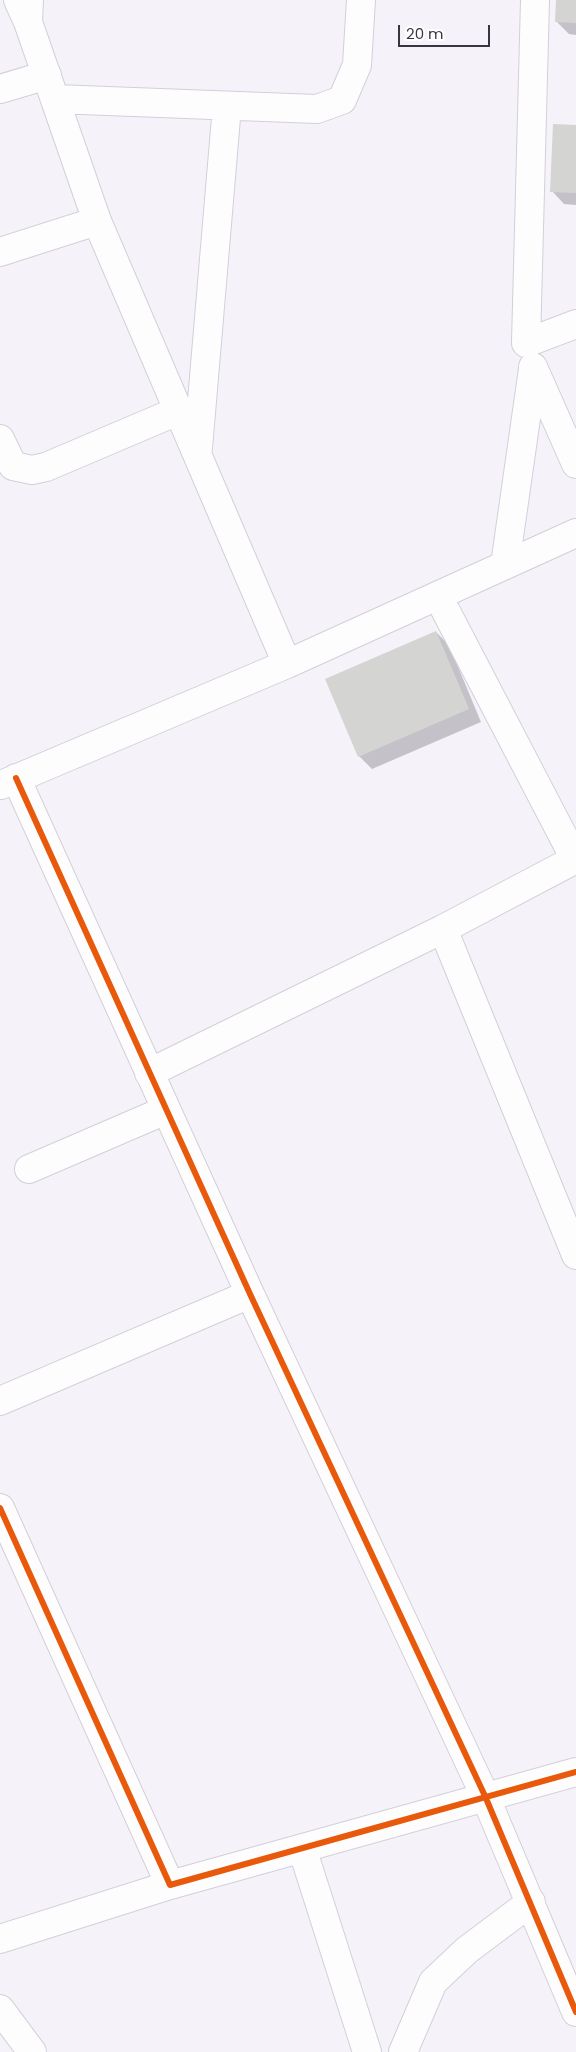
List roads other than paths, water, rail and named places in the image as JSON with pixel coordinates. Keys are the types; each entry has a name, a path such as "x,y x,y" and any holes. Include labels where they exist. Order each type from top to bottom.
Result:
{"street":[{"path":"0,89 51,87 227,106 317,109 342,100 357,65 361,0"},
{"path":"535,0 526,343 533,369 576,464"},
{"path":"25,7 97,220 198,452 287,664"},
{"path":"198,452 227,106"},
{"path":"0,252 97,220"},
{"path":"526,343 576,324"},
{"path":"505,565 533,369"},
{"path":"0,439 12,466 32,470 46,467 180,410"},
{"path":"576,533 287,664 8,781 149,1073 250,1294 485,1796 576,2012"},
{"path":"149,1073 442,929 576,859 438,596"},
{"path":"442,929 576,1255"},
{"path":"29,1169 166,1110"},
{"path":"0,1401 250,1294"},
{"path":"0,1508 170,1885"},
{"path":"0,1939 170,1885 576,1772"},
{"path":"302,1848 368,2052"},
{"path":"404,2052 433,1982 467,1950 531,1902"},
{"path":"0,2009 32,2052"}]}
